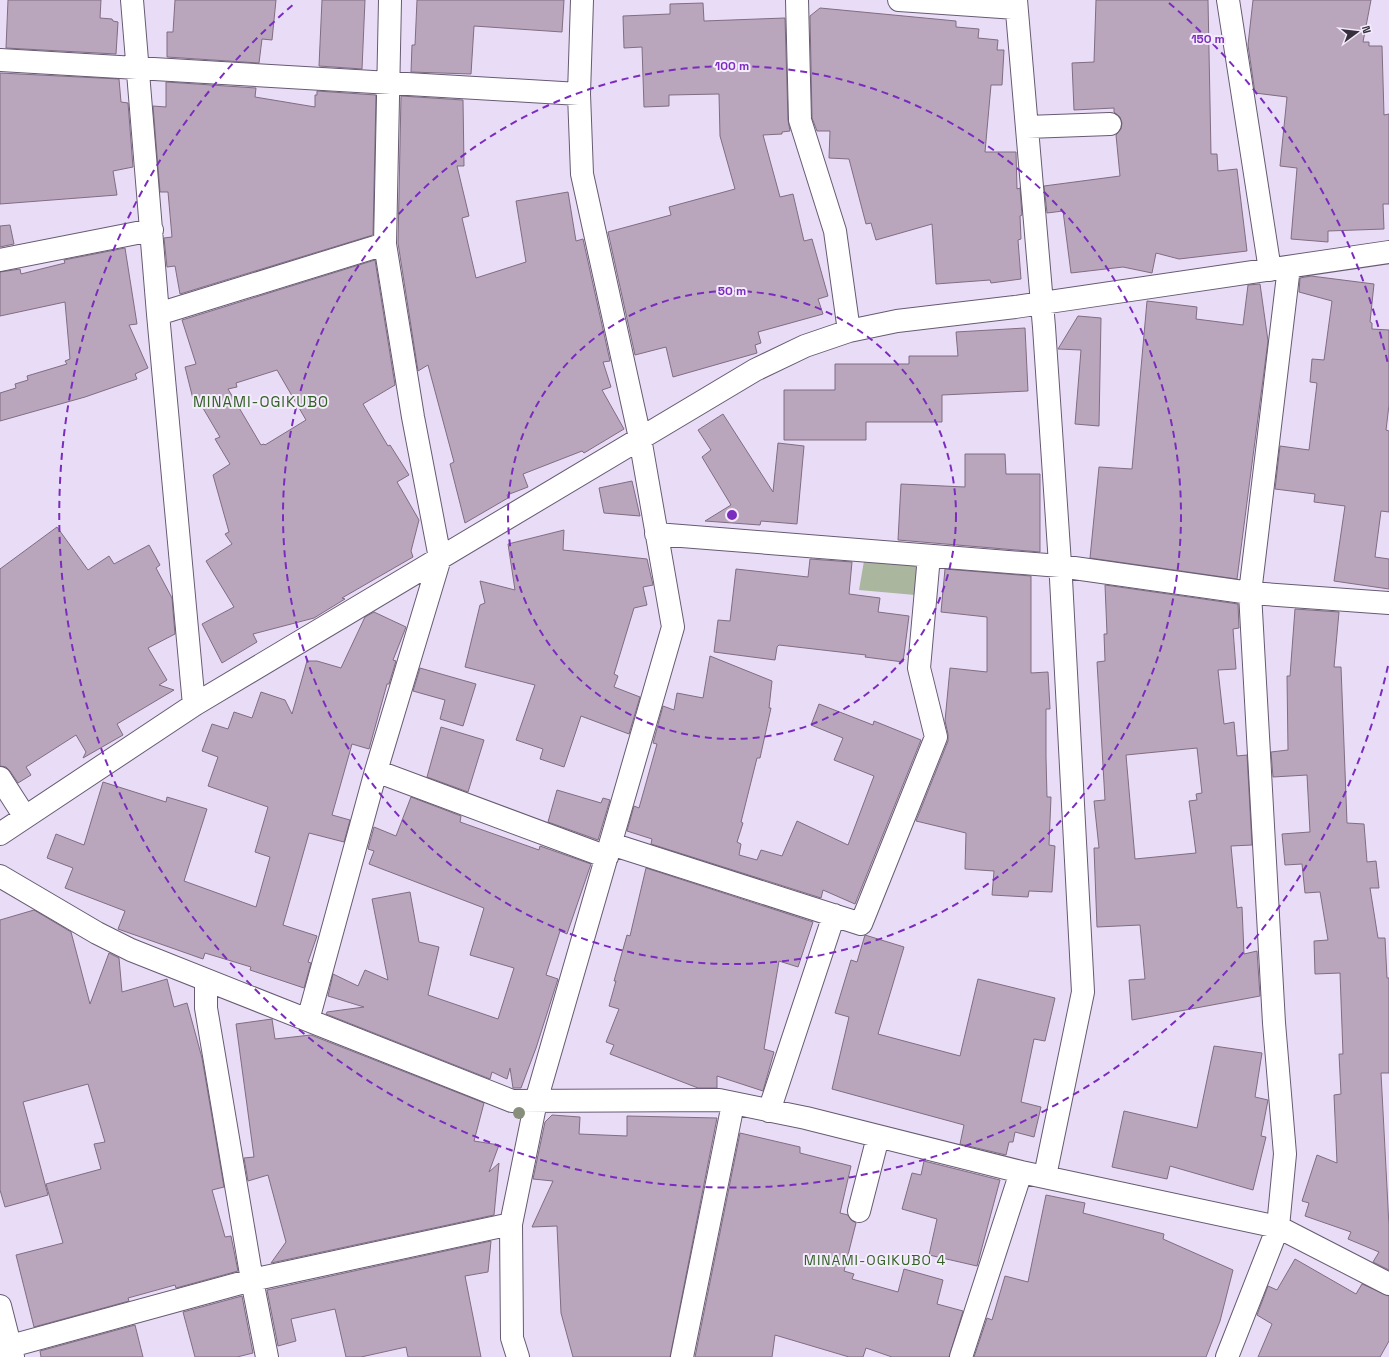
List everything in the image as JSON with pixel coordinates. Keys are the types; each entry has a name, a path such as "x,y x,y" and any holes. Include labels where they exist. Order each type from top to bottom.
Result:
{"street":[{"path":"132,0 158,314 194,705"},
{"path":"308,1020 376,771 440,558 413,417 385,244 390,0"},
{"path":"518,1357 512,1338 511,1224 536,1101 673,627 640,438 582,174 579,94 582,0"},
{"path":"797,0 800,120 835,231 849,331"},
{"path":"899,0 1016,4 1042,303 1060,566 1083,992 1045,1176"},
{"path":"1227,1357 1278,1227 1285,1154 1273,1007 1250,593 1279,268 1228,0"},
{"path":"0,60 388,84 579,94"},
{"path":"1027,128 1110,124"},
{"path":"0,260 152,230"},
{"path":"158,314 385,244"},
{"path":"0,834 194,705 755,370 805,346 849,331 897,321 1042,303 1389,252"},
{"path":"656,534 1060,566 1250,593 1389,603"},
{"path":"376,771 609,851 861,924 936,737 919,668 929,556"},
{"path":"0,778 26,817"},
{"path":"0,876 104,937 131,950 512,1101 719,1100 1021,1172 1278,1227 1389,1284"},
{"path":"769,1111 834,915"},
{"path":"206,980 206,1008 252,1280 267,1357"},
{"path":"682,1357 733,1104"},
{"path":"860,1211 878,1137"},
{"path":"960,1357 1021,1172"},
{"path":"0,1306 8,1351 252,1280 511,1224"}],"green space":[{"path":"864,561 914,565 917,568 915,595 859,590"}],"building":[{"path":"8,0 101,0 100,18 112,19 113,21 118,22 116,54 6,48"},
{"path":"175,0 276,0 272,40 262,39 259,63 167,57 167,32 173,32"},
{"path":"322,0 365,0 362,69 319,66"},
{"path":"417,0 564,0 562,32 474,26 471,74 411,72 412,45 415,45"},
{"path":"1096,0 1208,0 1211,154 1217,154 1218,171 1237,169 1247,251 1179,259 1156,253 1152,273 1123,267 1071,273 1063,211 1047,213 1044,186 1120,176 1116,135 1121,129 1122,123 1120,117 1114,112 1114,108 1074,110 1072,63 1094,62"},
{"path":"1253,0 1371,0 1363,42 1369,42 1369,46 1382,46 1384,115 1389,114 1389,204 1383,204 1384,229 1328,231 1328,242 1291,239 1297,168 1280,166 1287,97 1255,93 1248,45"},
{"path":"703,3 704,21 785,18 788,120 790,131 782,132 782,134 763,135 780,197 793,194 804,241 812,239 828,296 818,299 823,314 758,332 761,343 755,345 757,353 673,377 666,347 635,355 608,232 671,215 669,207 735,189 720,136 719,94 669,95 669,106 644,107 642,47 624,48 623,16 670,14 670,4"},
{"path":"820,8 956,21 956,27 979,29 978,38 998,40 997,50 1004,50 1002,85 991,85 985,152 1016,152 1017,189 1020,188 1022,215 1020,216 1021,239 1018,240 1021,279 991,283 990,280 936,284 932,224 876,240 871,223 866,224 849,159 829,158 830,131 817,131 812,118 810,16"},
{"path":"0,73 119,79 121,102 128,103 133,167 113,171 117,195 0,204"},
{"path":"166,82 256,88 255,97 315,107 315,95 317,95 317,91 376,95 373,235 180,294 175,266 167,267 164,238 172,237 168,192 160,192 153,106 166,107"},
{"path":"401,96 463,100 464,166 457,166 469,216 462,218 476,278 526,262 516,201 568,192 576,241 583,239 610,361 603,362 611,387 602,390 624,429 584,453 582,451 523,474 528,487 507,495 508,498 465,523 450,464 454,462 428,365 418,371 398,243"},
{"path":"10,225 14,244 0,247 0,226"},
{"path":"125,248 137,324 129,325 148,368 135,374 137,379 85,397 0,421 0,393 16,388 15,384 28,380 27,376 67,364 65,361 70,359 65,302 0,316 0,272 20,269 21,274 65,263 64,260"},
{"path":"375,260 395,385 363,404 388,446 390,445 409,475 397,482 419,520 411,551 413,557 342,598 345,599 314,618 253,634 257,642 222,663 202,624 234,607 206,561 232,544 225,534 229,532 213,475 230,464 215,439 220,437 197,398 193,399 185,367 196,364 182,320","holes":["277,370 306,420 265,445 261,445 228,389 237,387 236,383"]},
{"path":"1311,276 1374,284 1370,322 1372,323 1372,329 1389,330 1389,405 1386,430 1389,431 1389,512 1381,511 1375,557 1389,559 1389,589 1334,581 1345,506 1314,502 1315,494 1275,489 1280,446 1309,450 1317,383 1310,382 1312,359 1324,360 1332,301 1299,292 1300,278"},
{"path":"1260,284 1268,341 1237,579 1090,558 1099,467 1132,469 1147,301 1197,307 1196,319 1243,325 1248,285"},
{"path":"1078,316 1101,318 1099,426 1075,424 1081,350 1058,349"},
{"path":"1025,328 1028,391 942,395 942,422 866,422 866,440 784,440 784,390 835,390 835,364 909,364 909,356 958,356 956,332"},
{"path":"723,414 773,492 778,443 804,446 797,524 761,521 760,525 705,521 731,505 702,457 711,450 698,430"},
{"path":"965,454 1005,454 1006,474 1040,474 1040,552 898,540 901,484 965,487"},
{"path":"632,481 640,516 604,513 599,488"},
{"path":"57,527 88,570 109,556 114,564 149,545 160,565 156,568 172,598 175,634 148,648 167,680 159,685 174,690 117,724 123,735 83,758 86,752 76,735 26,767 31,775 18,783 6,767 0,766 0,569"},
{"path":"564,530 563,550 647,559 653,585 643,587 647,605 634,608 614,674 618,676 614,687 640,697 629,734 581,716 564,767 540,759 543,749 516,740 535,685 465,667 480,605 485,603 480,581 515,590 508,544"},
{"path":"810,559 852,562 849,594 880,598 878,612 909,616 903,662 865,657 866,655 779,645 777,647 775,660 714,652 718,620 730,621 736,569 808,577"},
{"path":"945,569 1031,576 1031,673 1048,672 1050,709 1046,709 1047,797 1051,797 1049,845 1055,846 1052,892 1029,891 1028,897 992,895 994,871 965,869 966,833 916,821 948,741 945,721 950,668 987,672 987,617 941,612"},
{"path":"1105,585 1238,604 1239,628 1233,629 1236,669 1218,670 1224,724 1234,722 1237,756 1247,755 1252,845 1231,846 1237,908 1242,907 1244,954 1257,951 1260,996 1132,1020 1129,980 1145,979 1140,925 1097,927 1094,848 1099,848 1094,801 1105,800 1097,662 1105,661 1104,634 1107,634","holes":["1197,748 1202,793 1196,794 1197,800 1189,801 1196,853 1135,859 1126,755"]},
{"path":"1295,609 1339,612 1334,667 1341,667 1347,823 1364,824 1367,862 1376,861 1379,888 1370,888 1378,938 1385,938 1387,978 1389,978 1389,1073 1381,1073 1389,1226 1389,1270 1373,1262 1379,1252 1348,1239 1351,1232 1305,1216 1309,1203 1302,1201 1317,1155 1337,1163 1334,1095 1341,1094 1339,1054 1343,1054 1340,973 1315,974 1314,941 1328,940 1320,892 1305,893 1302,864 1285,865 1282,834 1310,832 1307,775 1273,777 1271,752 1288,750 1287,676 1290,676"},
{"path":"374,612 406,627 393,660 396,661 389,684 387,684 369,749 352,744 332,815 350,820 344,842 309,833 283,925 317,936 308,962 311,963 304,988 250,970 251,967 205,953 203,959 118,929 125,911 65,888 73,868 47,858 56,834 84,845 103,782 166,802 167,797 207,809 184,881 256,907 270,857 255,852 268,807 208,786 218,757 202,751 212,724 228,729 234,712 252,718 261,692 285,700 292,714 307,661 317,661 341,668 365,617"},
{"path":"710,656 772,681 769,708 771,708 760,758 757,758 741,822 743,823 737,842 741,844 739,855 757,860 761,850 782,856 797,821 848,845 874,776 834,760 843,738 811,725 819,704 873,725 874,721 921,740 855,904 823,890 821,898 651,844 652,839 627,831 634,806 639,808 657,744 653,743 663,706 674,710 677,693 703,698"},
{"path":"420,668 476,684 463,726 440,719 445,700 413,691"},
{"path":"441,727 484,740 468,792 427,777"},
{"path":"557,790 601,803 603,798 610,800 598,840 548,822"},
{"path":"411,797 461,816 460,822 539,850 540,846 591,864 567,934 560,931 546,975 558,979 536,1048 521,1088 513,1088 510,1068 507,1079 492,1072 490,1079 326,1014 327,1012 364,1007 328,996 333,974 358,986 365,970 388,980 372,899 410,892 419,942 439,947 428,995 498,1019 514,968 470,955 484,908 369,864 374,851 368,849 374,827 396,836"},
{"path":"646,868 813,922 798,967 779,961 764,1049 774,1052 763,1091 717,1076 717,1088 698,1088 610,1054 614,1045 606,1042 619,1009 609,1006 616,981 614,981 627,935 630,936"},
{"path":"34,910 71,932 90,1004 109,953 119,958 122,992 167,979 174,1007 187,1003 202,1058 224,1187 212,1190 225,1237 231,1236 238,1271 176,1288 175,1285 128,1298 129,1301 34,1327 16,1255 63,1243 46,1184 101,1169 94,1144 105,1142 88,1084 23,1102 48,1195 5,1207 0,1190 0,920"},
{"path":"865,935 904,947 878,1034 960,1056 978,979 1055,998 1045,1041 1034,1039 1021,1102 1041,1107 1034,1137 1015,1132 1013,1142 1009,1142 1006,1155 960,1144 964,1125 832,1089 849,1017 835,1013 851,960 857,962"},
{"path":"272,1019 275,1039 311,1035 484,1103 474,1141 499,1145 489,1172 499,1163 494,1215 271,1263 286,1242 268,1175 248,1181 244,1158 254,1157 236,1024"},
{"path":"1214,1046 1262,1053 1255,1097 1268,1100 1261,1136 1266,1137 1253,1190 1170,1166 1167,1179 1112,1167 1124,1111 1197,1128"},
{"path":"552,1115 580,1117 579,1134 627,1136 627,1116 717,1118 670,1357 573,1357 561,1313 557,1226 532,1227 553,1181 533,1179 545,1122"},
{"path":"740,1133 800,1147 800,1153 851,1166 840,1213 848,1215 851,1220 856,1223 844,1271 854,1274 852,1279 898,1292 904,1269 943,1280 937,1304 963,1311 949,1357 892,1357 866,1348 863,1357 849,1357 775,1335 772,1357 695,1357"},
{"path":"924,1161 1000,1180 977,1266 929,1255 937,1219 902,1209 912,1173 921,1175"},
{"path":"1046,1195 1085,1203 1083,1213 1164,1234 1163,1239 1233,1270 1220,1321 1206,1357 974,1357 987,1318 992,1320 1005,1276 1028,1282"},
{"path":"491,1241 488,1272 465,1276 481,1357 408,1357 406,1347 361,1357 346,1357 335,1309 291,1319 296,1341 278,1346 267,1290"},
{"path":"1295,1259 1356,1294 1362,1284 1389,1296 1389,1341 1380,1357 1258,1357 1272,1324 1257,1315 1268,1286 1277,1290"},
{"path":"242,1296 253,1353 237,1357 195,1357 183,1312"},
{"path":"135,1325 143,1357 41,1357 40,1351"}],"district":[{"name":"MINAMI-OGIKUBO","path":"261,401"},
{"name":"MINAMI-OGIKUBO 4","path":"875,1260"}]}
